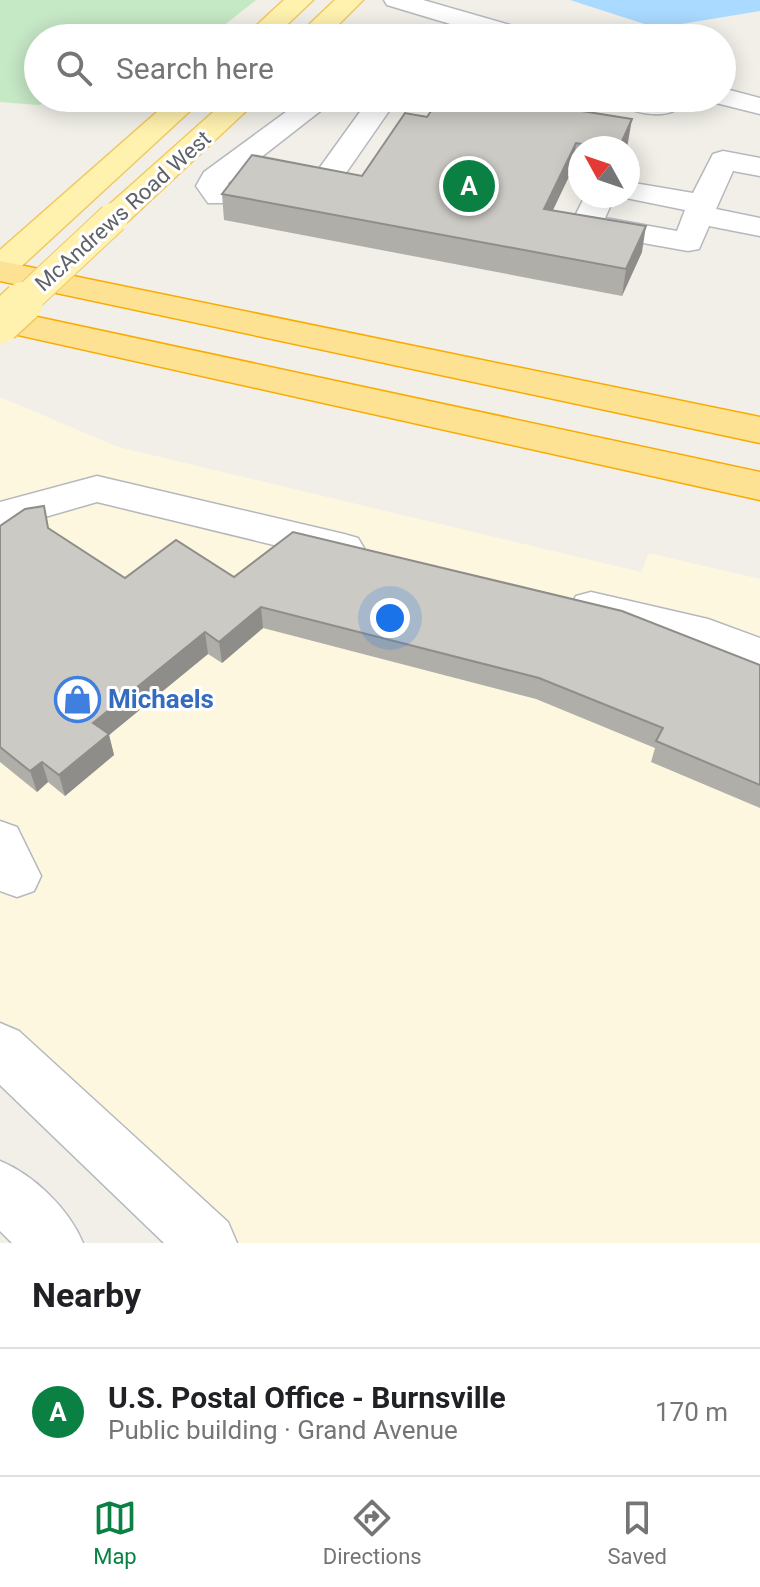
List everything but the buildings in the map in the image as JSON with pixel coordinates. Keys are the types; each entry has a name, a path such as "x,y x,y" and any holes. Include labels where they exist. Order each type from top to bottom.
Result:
{"highway":[{"path":"0,269 760,430"},
{"path":"0,322 760,486"}],"main road":[{"path":"273,24 300,0"},
{"path":"324,24 350,0"},
{"name":"McAndrews Road West","path":"0,269 174,112"},
{"name":"McAndrews Road West","path":"0,322 230,112"}],"street":[{"path":"466,0 484,24"},
{"path":"411,2 479,24"},
{"path":"736,100 760,106"},
{"path":"219,197 211,186 215,178 304,112"},
{"path":"328,177 374,112"},
{"path":"594,208 587,224 688,242 723,160 760,167"},
{"path":"640,194 760,227"},
{"path":"0,516 97,489 387,558"},
{"path":"555,598 708,635 760,655"},
{"path":"0,1049 207,1243"},
{"path":"0,1190 53,1243"}],"shaded area":[{"path":"0,397 118,447 641,572 649,553 760,579 760,1243 207,1243 0,1049"}],"green space":[{"path":"0,0 256,0 226,24 24,24 24,104 0,102"}],"water":[{"path":"570,0 760,0 760,11 681,24 645,24"}],"place":[{"name":"U.S. Postal Office - Burnsville","path":"469,186"},
{"name":"Michaels","path":"77,699"}]}
